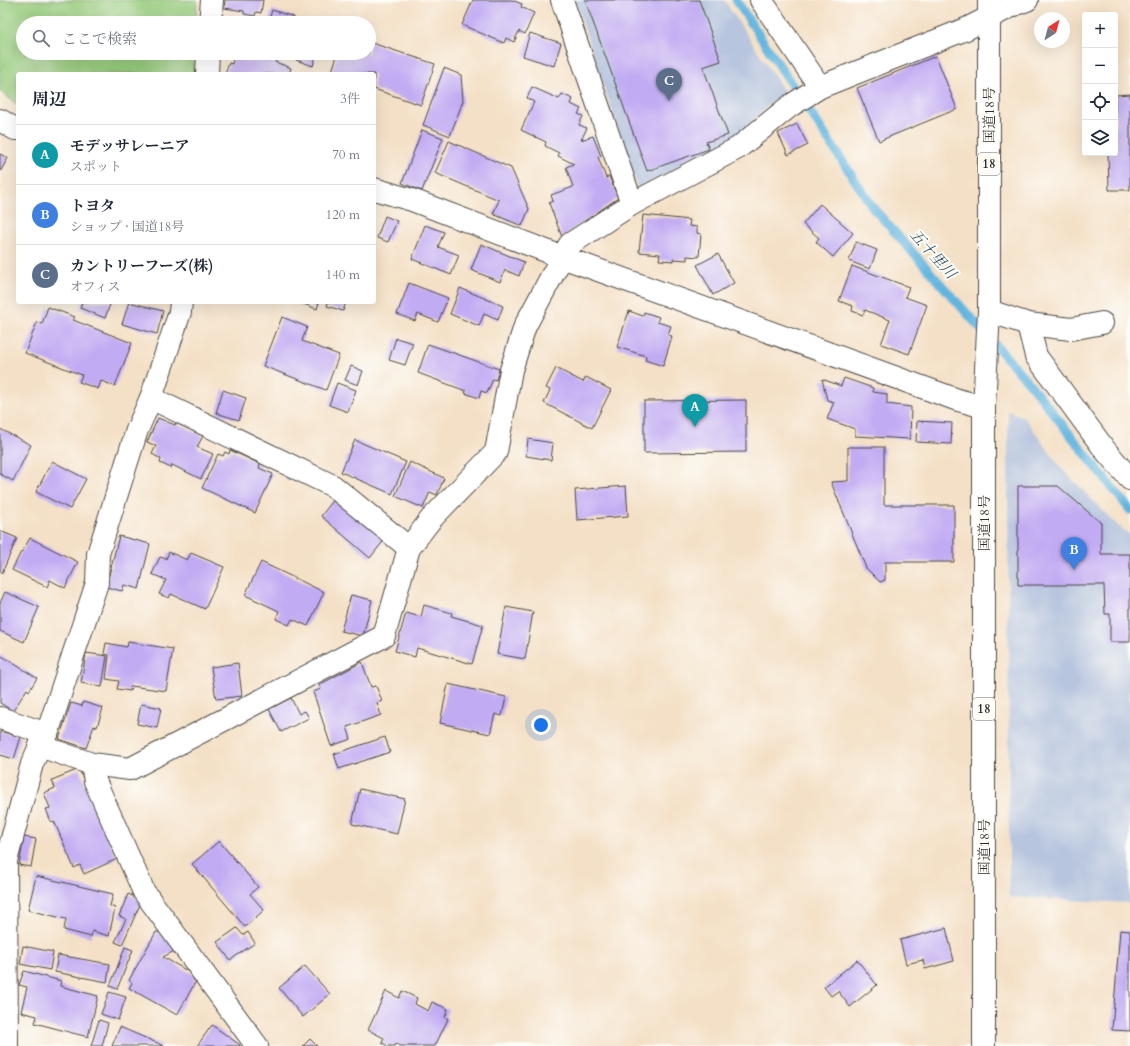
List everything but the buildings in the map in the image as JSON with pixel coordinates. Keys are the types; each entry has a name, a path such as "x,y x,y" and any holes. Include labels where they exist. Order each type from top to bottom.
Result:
{"main road":[{"path":"211,16 212,0"},
{"path":"562,0 632,204"},
{"path":"761,0 817,89"},
{"path":"0,718 92,764 130,769 384,636 409,548 431,519 496,452 511,370 525,326 570,244 632,204 738,148 790,106 817,89 966,28 989,9 1016,4 1027,0"},
{"name":"国道18号","path":"984,1046 984,407 989,311 989,9"},
{"path":"206,72 207,60"},
{"path":"0,120 16,128"},
{"path":"376,190 412,200 562,257 958,400 984,407"},
{"path":"7,1046 6,861 32,764 44,740 97,584 98,554 137,430 151,398 182,304"},
{"path":"989,311 1028,324 1071,329 1102,323"},
{"path":"1028,324 1036,356 1105,450 1130,479"},
{"path":"151,398 333,486 409,548"},
{"path":"92,764 95,781 144,892 257,1046"}],"shaded area":[{"path":"575,0 724,0 784,91 732,140 638,189"},
{"path":"1008,411 1024,417 1061,468 1117,525 1130,535 1130,903 1009,897"}],"green space":[{"path":"0,0 197,0 196,16 16,16 16,60 194,60 193,72 16,72 16,103 0,91"}],"waterway":[{"name":"五十里川","path":"736,0 874,209 1030,384 1130,510"}],"place":[{"name":"カントリーフーズ(株)","path":"669,101"},
{"name":"モデッサレーニア","path":"695,427"},
{"name":"トヨタ","path":"1074,570"}]}
